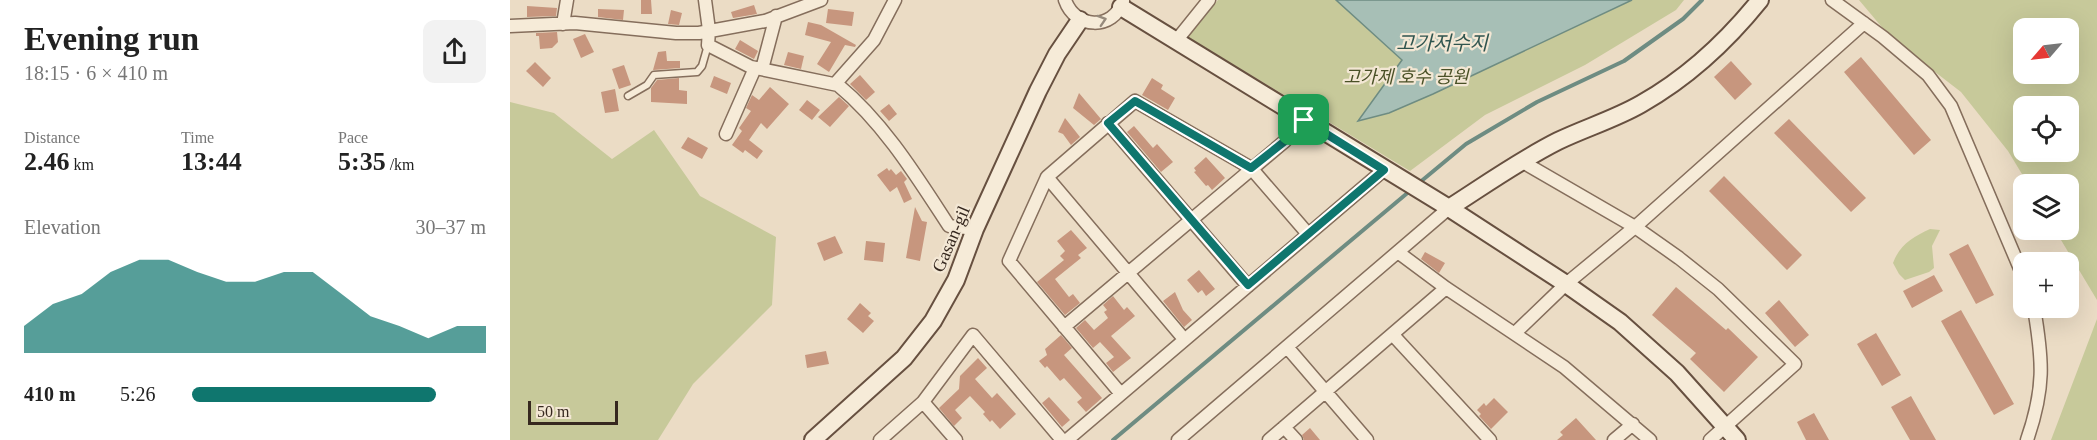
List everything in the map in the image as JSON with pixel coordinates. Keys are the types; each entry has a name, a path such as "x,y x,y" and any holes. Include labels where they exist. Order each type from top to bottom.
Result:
{"street":[{"path":"563,24 567,0"},
{"path":"705,0 709,30 708,45 758,69 835,84 848,94 892,142 912,168 949,226 975,229"},
{"path":"510,26 563,24 699,33 765,21 820,0"},
{"path":"835,84 874,39 895,0"},
{"path":"1065,0 1067,8 1080,20 1098,23 1115,15 1122,4 1176,41 1443,204 1566,284 1620,322 1677,373 1737,440"},
{"path":"1176,41 1209,0"},
{"path":"1178,440 1399,253 1443,204 1558,141 1639,105 1671,86 1697,66 1761,0"},
{"path":"1832,0 1928,75 1951,106 2013,252"},
{"path":"726,134 758,69 776,16"},
{"name":"Gasan-gil","path":"813,440 898,364 933,321 956,280 975,229 1038,92 1057,54 1080,20"},
{"path":"1515,333 1566,284 1635,227 1864,23"},
{"path":"1121,394 1010,261 1047,177 1108,123 1135,101 1251,168 1308,234"},
{"path":"1064,327 1285,141 1304,120"},
{"path":"1108,123 1248,285"},
{"path":"1521,161 1635,227 1679,258 1718,289 1795,364 1710,440"},
{"path":"1068,440 1308,234 1389,172"},
{"path":"1047,177 1184,339"},
{"path":"1399,253 1446,288 1564,367 1650,440"},
{"path":"1269,440 1446,288"},
{"path":"2026,440 2036,412 2041,386 2042,350 2036,318"},
{"path":"880,440 923,402 973,335 1062,440"},
{"path":"1393,335 1490,440"},
{"path":"1287,347 1324,393 1367,440"},
{"path":"923,402 956,440"},
{"path":"1614,440 1633,424"},
{"path":"1284,427 1296,440"}],"lane":[{"path":"627,96 647,85 654,75 697,72 702,66 708,45"}],"green space":[{"name":"고가제 호수 공원","path":"1218,0 1684,0 1676,10 1585,65 1485,115 1410,171 1188,37"},
{"path":"1859,0 2097,0 2097,300 2079,270 2079,252 2068,252 2061,240 2079,240 2079,174 2022,174 2015,162 2079,162 2079,96 2013,96 2013,159 1961,92 1891,38"},
{"path":"510,102 554,113 612,159 654,130 700,196 776,237 772,305 693,384 658,440 510,440"},
{"path":"1930,229 1940,230 1932,246 1934,268 1905,280 1893,263 1896,256 1908,242"},
{"path":"2097,319 2097,440 2051,440"}],"water":[{"name":"고가저수지","path":"1336,0 1632,0 1433,94 1389,113 1358,121 1402,60"}],"building":[{"path":"641,0 651,0 652,14 641,14"},
{"path":"754,5 757,14 733,18 731,12"},
{"path":"527,6 557,8 556,16 527,17"},
{"path":"598,9 624,10 623,20 598,17"},
{"path":"828,9 854,12 852,26 826,23"},
{"path":"671,10 682,13 679,25 668,24"},
{"path":"808,22 821,25 856,45 855,47 845,45 829,72 817,64 831,42 805,35"},
{"path":"557,32 558,42 552,48 540,49 539,36 536,36 536,33"},
{"path":"585,34 594,52 581,58 573,39"},
{"path":"740,40 758,51 754,59 735,49"},
{"path":"666,51 667,61 680,61 680,68 653,70 658,52"},
{"path":"788,52 804,56 801,69 784,65"},
{"path":"1861,57 1931,140 1914,155 1844,72"},
{"path":"1731,61 1752,84 1735,100 1714,77"},
{"path":"535,62 551,78 543,87 526,71"},
{"path":"624,65 631,85 619,89 612,69"},
{"path":"860,75 875,92 866,100 850,84"},
{"path":"714,76 731,83 727,94 710,87"},
{"path":"679,78 679,90 687,91 687,104 651,102 651,88 657,80"},
{"path":"1152,78 1163,85 1161,89 1175,98 1168,110 1142,95"},
{"path":"770,87 789,104 767,129 761,123 749,140 763,151 757,159 745,150 743,153 732,145 742,131 739,128 751,111 746,108 752,95 759,100"},
{"path":"615,89 619,111 605,113 601,92"},
{"path":"1079,93 1101,119 1094,125 1073,108"},
{"path":"839,97 849,106 830,127 818,117"},
{"path":"807,100 820,110 812,120 799,110"},
{"path":"889,104 897,114 889,121 880,111"},
{"path":"1065,118 1080,137 1071,145 1063,134 1058,132"},
{"path":"1789,119 1866,198 1851,212 1774,133"},
{"path":"1134,126 1153,148 1157,144 1173,162 1161,172 1127,132"},
{"path":"688,137 708,148 702,159 681,148"},
{"path":"1206,157 1225,178 1212,190 1194,172 1196,171 1194,168"},
{"path":"887,168 896,175 901,171 907,179 904,182 912,199 904,203 897,187 890,192 877,175"},
{"path":"1724,176 1802,255 1787,270 1709,191"},
{"path":"915,207 922,221 927,222 920,261 906,258"},
{"path":"1071,230 1087,248 1078,255 1081,258 1055,279 1069,297 1073,294 1080,303 1065,315 1037,282 1064,260 1060,256 1065,251 1057,241"},
{"path":"835,236 843,253 824,261 817,243"},
{"path":"866,241 885,243 883,262 864,260"},
{"path":"1968,244 1994,295 1976,304 1949,254"},
{"path":"1425,252 1445,263 1439,273 1421,259"},
{"path":"1199,270 1215,289 1206,296 1202,290 1198,293 1187,280"},
{"path":"1934,275 1943,291 1912,308 1903,291"},
{"path":"1676,287 1726,330 1728,328 1758,357 1724,392 1690,359 1696,353 1652,315"},
{"path":"1175,292 1183,310 1192,320 1184,327 1163,301"},
{"path":"1113,296 1124,310 1127,307 1135,316 1111,336 1131,358 1113,372 1106,363 1114,357 1100,342 1093,348 1076,328 1085,320 1094,330 1108,318 1104,312 1107,310 1103,305"},
{"path":"1779,300 1809,335 1795,347 1765,313"},
{"path":"860,303 871,313 868,316 874,321 863,333 847,319"},
{"path":"1961,310 2014,404 1994,415 1941,321"},
{"path":"1876,333 1901,375 1882,386 1857,344"},
{"path":"1061,335 1072,348 1064,355 1102,398 1086,412 1077,402 1082,398 1064,378 1060,381 1047,366 1045,368 1039,361 1047,355 1045,349"},
{"path":"826,351 829,364 807,368 805,355"},
{"path":"978,358 987,368 975,379 992,398 997,393 1016,414 1000,429 992,420 990,422 983,414 985,412 970,396 955,410 962,418 954,426 939,408 959,389 960,376"},
{"path":"1911,396 1936,440 1910,440 1891,407"},
{"path":"1049,397 1070,420 1062,427 1042,403"},
{"path":"1494,398 1508,412 1491,429 1479,416 1481,414 1477,410 1484,403 1486,406"},
{"path":"1814,413 1829,440 1806,440 1797,422"},
{"path":"1576,418 1596,440 1557,440 1563,435 1560,432"},
{"path":"1310,428 1320,440 1304,440 1302,435"}],"waterway":[{"path":"1419,183 1466,144 1537,102 1624,61 1683,19 1702,0"},
{"path":"1113,440 1411,190"}],"route":[{"path":"1135,101 1251,168 1285,141 1304,120 1384,170 1248,285 1108,123 1135,101"}]}
